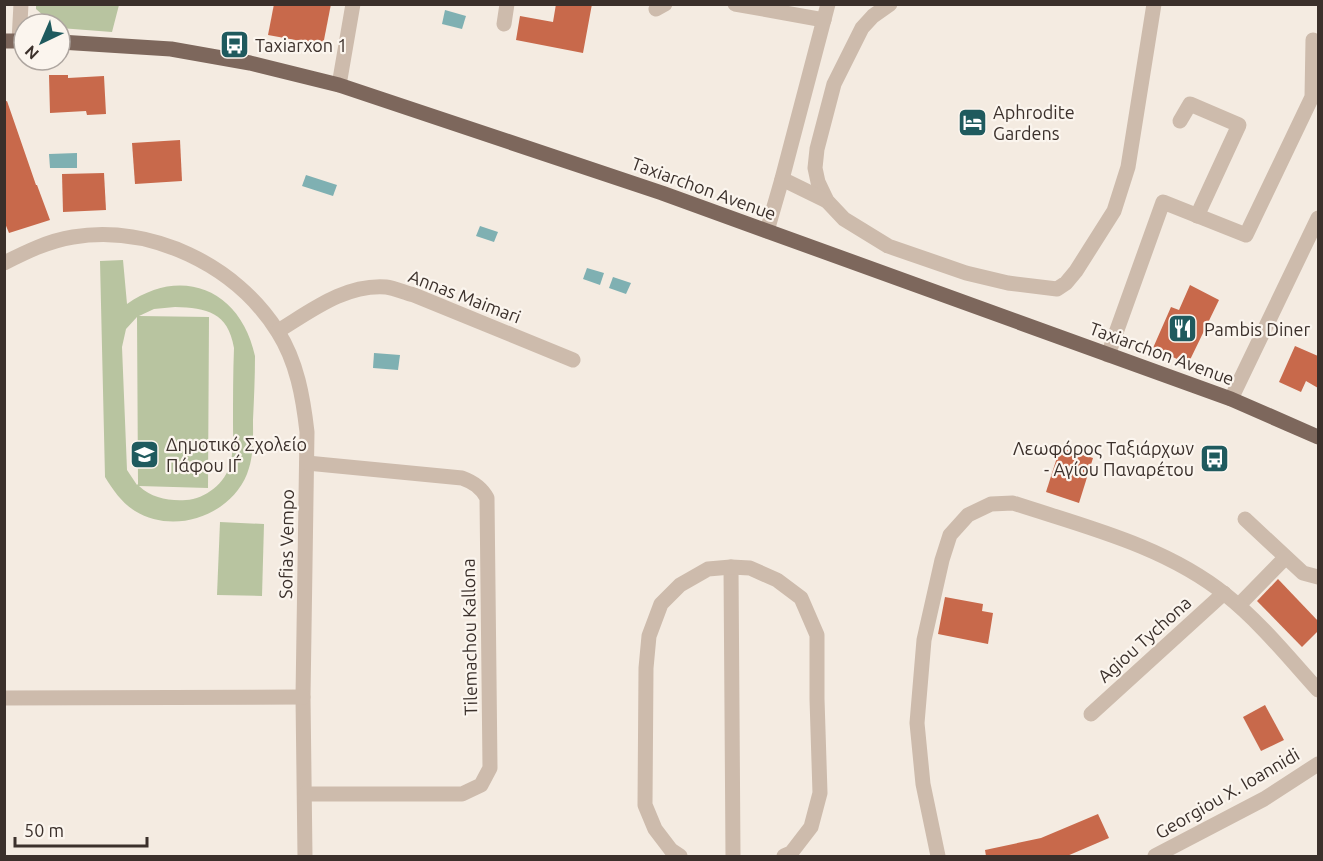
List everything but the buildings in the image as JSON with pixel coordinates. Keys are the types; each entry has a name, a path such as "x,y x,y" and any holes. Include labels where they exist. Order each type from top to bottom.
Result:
{"main road":[{"name":"Taxiarchon Avenue","path":"72,43 171,49 250,63 339,85 662,193 1232,399 1318,437"}],"street":[{"path":"339,85 353,4"},
{"path":"504,24 507,4"},
{"path":"735,4 824,20"},
{"path":"767,231 828,4"},
{"path":"890,4 873,16 862,28 834,84 817,149 815,168 818,182 827,201 844,219 888,246 966,273 1008,283 1057,289 1066,283 1076,271 1114,211 1128,167 1154,4"},
{"path":"1108,355 1163,202 1246,235 1312,97 1313,40"},
{"path":"1180,121 1190,104 1239,125 1197,216"},
{"path":"782,179 827,201"},
{"path":"1232,399 1318,218"},
{"name":"Sofias Vempo","path":"4,263 42,245 73,237 96,235 131,238 174,248 221,272 241,288 278,331 289,353 304,401 307,432 303,697 304,856"},
{"name":"Annas Maimari","path":"278,331 330,298 358,290 387,287 414,295 573,360"},
{"name":"Tilemachou Kallona","path":"305,794 462,794 481,785 490,768 487,498 484,492 472,482 462,478 307,463"},
{"path":"938,856 923,784 917,723 924,640 942,560 950,536 968,515 991,504 1013,502 1142,546 1186,568 1239,605 1318,690"},
{"path":"1245,519 1303,573 1318,577"},
{"path":"1239,605 1285,558"},
{"path":"731,567 733,856"},
{"path":"680,856 671,850 655,829 645,805 645,700 649,636 661,604 680,585 708,569 731,567 750,568 777,580 801,598 817,635 820,793 811,827 791,853 784,856"},
{"name":"Agiou Tychona","path":"1091,714 1224,593"},
{"path":"4,698 303,697"},
{"name":"Georgiou X. Ioannidi","path":"1155,856 1264,799 1318,764"}],"green space":[{"path":"36,4 119,5 112,32 72,29 72,12 39,12 36,9"},
{"path":"123,260 127,304 148,292 168,286 188,286 206,291 223,300 237,315 248,333 255,356 251,461 239,489 228,501 199,517 183,521 150,518 126,504 105,477 100,261","holes":["175,307 197,309 214,314 227,327 234,348 233,444 228,471 214,489 200,497 186,500 161,498 139,486 208,488 209,317 139,316 154,309","137,317 138,484 137,485 127,470 122,347 126,329"]},
{"path":"220,522 264,524 262,596 217,595"}],"water":[{"path":"445,10 466,16 462,29 442,24"},
{"path":"77,153 77,168 50,168 49,154"},
{"path":"306,175 337,185 333,196 302,186"},
{"path":"480,226 498,232 494,242 476,236"},
{"path":"587,268 604,273 600,285 583,279"},
{"path":"613,277 631,283 626,294 609,288"},
{"path":"374,353 400,355 398,370 373,368"}],"place":[{"name":"Taxiarxon 1","path":"234,45"},
{"name":"Aphrodite Gardens","path":"972,122"},
{"name":"Pambis Diner","path":"1183,329"},
{"name":"Δημοτικό Σχολείο Πάφου ΙΓ΄","path":"145,454"},
{"name":"Λεωφόρος Ταξιάρχων - Αγίου Παναρέτου","path":"1215,458"}]}
